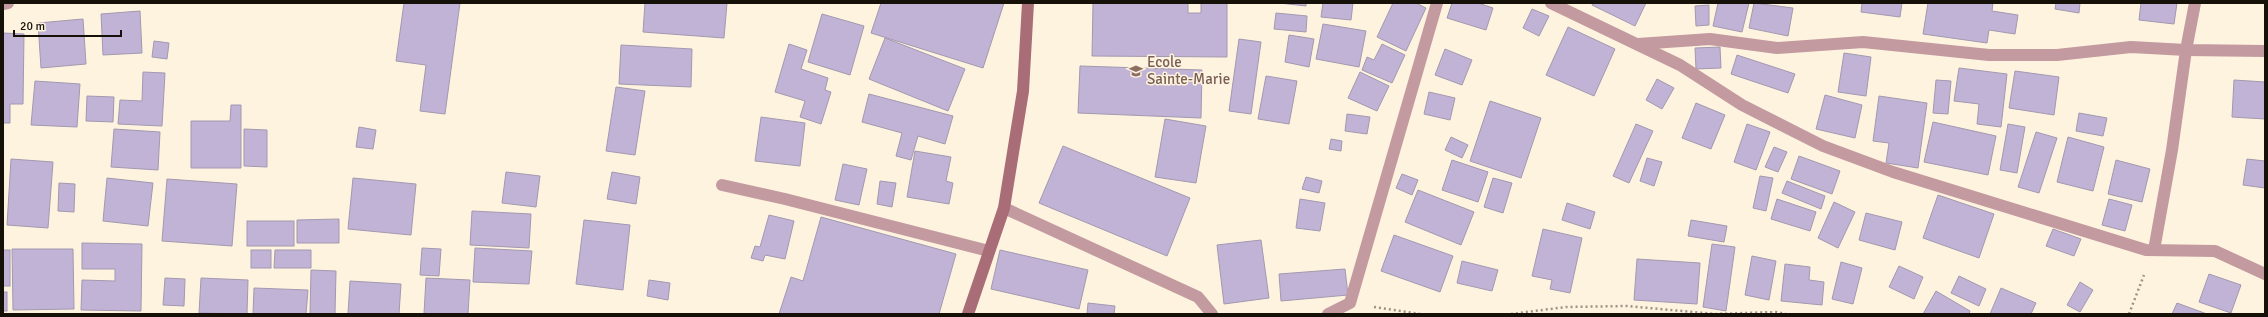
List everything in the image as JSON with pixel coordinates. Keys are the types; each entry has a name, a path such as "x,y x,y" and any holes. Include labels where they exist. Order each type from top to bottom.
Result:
{"street":[{"path":"3,4 8,3"},
{"path":"968,314 1004,208 1023,91 1028,3"},
{"path":"1328,314 1350,303 1436,3"},
{"path":"1551,3 1565,6 1637,45 1680,65 1742,105 1823,146 1893,172 2146,250 2215,251 2265,274"},
{"path":"2154,250 2172,150 2186,50 2195,3"},
{"path":"1637,45 1710,38 1777,48 1863,42 1989,55 2057,55 2130,47 2186,50 2265,51"},
{"path":"722,185 786,199 989,251"},
{"path":"1004,208 1198,297 1212,314"}],"path":[{"path":"2129,314 2154,250"},
{"path":"1350,303 1420,314"},
{"path":"1511,314 1566,307 1627,306 1715,314 1776,312 1786,314"}],"building":[{"path":"404,3 460,3 445,114 420,111 426,65 396,61"},
{"path":"645,3 727,3 724,38 643,32"},
{"path":"881,3 1004,3 983,68 871,33"},
{"path":"1093,3 1188,3 1188,13 1201,13 1201,3 1227,3 1227,57 1092,56"},
{"path":"1279,3 1306,3 1306,6"},
{"path":"1323,3 1353,3 1351,20 1321,17"},
{"path":"1393,3 1416,3 1426,8 1406,51 1377,37"},
{"path":"1452,3 1478,3 1493,8 1486,30 1447,18"},
{"path":"1593,3 1646,3 1635,26 1592,5"},
{"path":"1718,3 1749,3 1742,32 1713,26"},
{"path":"1754,3 1793,8 1788,36 1749,28"},
{"path":"1862,3 1902,3 1900,17 1861,12"},
{"path":"1928,3 1993,3 1992,11 2018,15 2015,34 1989,30 1987,43 1923,34"},
{"path":"2056,3 2080,3 2079,13 2055,9"},
{"path":"2141,3 2177,3 2174,24 2139,20"},
{"path":"1709,5 1709,25 1696,26 1695,6"},
{"path":"1532,9 1549,16 1539,36 1523,28"},
{"path":"140,11 142,53 103,55 101,14"},
{"path":"1276,13 1307,16 1306,32 1274,29"},
{"path":"822,14 864,26 850,75 808,62"},
{"path":"83,19 86,64 41,68 38,23"},
{"path":"1323,24 1366,31 1359,67 1316,59"},
{"path":"1568,27 1615,49 1594,96 1546,75"},
{"path":"3,33 24,34 23,104 10,104 10,123 3,123"},
{"path":"1289,35 1314,39 1309,67 1285,62"},
{"path":"885,38 965,69 948,111 869,79"},
{"path":"1239,39 1261,42 1251,114 1229,111"},
{"path":"154,41 169,43 167,59 152,57"},
{"path":"789,44 807,50 801,69 828,78 825,90 831,92 821,124 800,117 805,101 775,92"},
{"path":"1382,44 1405,55 1392,83 1362,70 1367,57 1374,60"},
{"path":"621,45 692,49 691,87 619,84"},
{"path":"1720,47 1721,68 1696,69 1695,48"},
{"path":"1445,49 1472,60 1462,85 1435,75"},
{"path":"1844,53 1871,57 1866,96 1838,92"},
{"path":"1737,55 1795,74 1788,93 1731,74"},
{"path":"1080,66 1202,70 1201,118 1078,113"},
{"path":"1959,68 2007,74 2001,127 1977,124 1979,104 1954,101"},
{"path":"2015,71 2059,77 2054,115 2009,108"},
{"path":"143,72 165,73 162,126 118,124 120,100 142,101"},
{"path":"1360,72 1389,86 1377,111 1348,98"},
{"path":"1266,76 1297,81 1289,124 1258,119"},
{"path":"1657,79 1674,88 1662,109 1646,100"},
{"path":"1936,80 1951,81 1948,114 1933,113"},
{"path":"2234,80 2265,82 2265,119 2232,117"},
{"path":"35,81 80,84 77,127 31,125"},
{"path":"616,87 645,91 635,155 606,151"},
{"path":"1429,92 1455,98 1450,120 1424,114"},
{"path":"869,94 953,116 945,144 918,136 911,160 896,156 902,133 862,122"},
{"path":"1825,95 1862,105 1855,138 1816,129"},
{"path":"87,96 114,97 113,122 86,121"},
{"path":"1879,96 1927,103 1918,168 1886,163 1889,143 1873,141"},
{"path":"1490,101 1541,118 1521,178 1470,161"},
{"path":"1696,103 1725,115 1711,149 1682,138"},
{"path":"231,105 241,105 241,168 191,168 191,121 230,121"},
{"path":"2079,113 2107,118 2103,136 2076,131"},
{"path":"1347,114 1370,117 1367,134 1345,131"},
{"path":"761,117 805,123 800,166 755,161"},
{"path":"1165,119 1206,126 1196,183 1155,177"},
{"path":"1933,122 1996,136 1988,175 1924,162"},
{"path":"1636,124 1653,131 1629,183 1613,176"},
{"path":"1747,124 1770,132 1756,170 1734,162"},
{"path":"2008,124 2025,127 2017,173 2000,170"},
{"path":"359,127 376,130 373,149 356,147"},
{"path":"114,129 160,132 158,170 111,167"},
{"path":"244,129 267,130 267,167 244,166"},
{"path":"2036,132 2057,138 2039,193 2018,187"},
{"path":"1451,137 1468,145 1462,158 1445,150"},
{"path":"2068,137 2104,147 2093,191 2057,182"},
{"path":"1331,139 1342,141 1341,151 1329,149"},
{"path":"1063,146 1190,198 1167,256 1039,203"},
{"path":"1774,147 1787,152 1778,172 1765,167"},
{"path":"915,151 951,157 946,181 953,183 949,204 907,197"},
{"path":"1799,156 1840,171 1832,194 1791,179"},
{"path":"1647,158 1662,162 1654,186 1640,181"},
{"path":"11,159 53,162 48,228 7,225"},
{"path":"2247,159 2265,161 2265,188 2243,185"},
{"path":"1452,160 1488,172 1478,202 1442,190"},
{"path":"2116,160 2150,169 2142,202 2108,194"},
{"path":"843,164 867,169 859,205 835,200"},
{"path":"506,172 540,176 536,207 502,203"},
{"path":"612,172 640,177 636,204 607,199"},
{"path":"1402,174 1418,180 1412,195 1396,188"},
{"path":"1760,176 1773,178 1766,211 1753,208"},
{"path":"1306,177 1322,181 1319,193 1302,189"},
{"path":"107,178 153,183 148,226 103,221"},
{"path":"353,178 416,184 411,235 348,229"},
{"path":"1493,178 1512,183 1503,213 1484,207"},
{"path":"167,179 237,184 232,246 162,241"},
{"path":"880,181 896,183 892,207 877,204"},
{"path":"1787,181 1825,196 1821,209 1782,193"},
{"path":"59,183 75,184 74,212 58,211"},
{"path":"1418,190 1474,212 1461,245 1405,222"},
{"path":"1938,195 1994,214 1979,258 1923,238"},
{"path":"1300,199 1325,203 1320,231 1296,228"},
{"path":"1777,199 1816,212 1810,231 1771,219"},
{"path":"2109,199 2132,205 2125,231 2102,225"},
{"path":"1834,202 1855,212 1838,248 1818,238"},
{"path":"1567,203 1595,212 1590,229 1562,220"},
{"path":"472,211 531,214 529,248 470,245"},
{"path":"1866,213 1902,222 1895,250 1859,240"},
{"path":"769,215 794,221 785,259 765,255 763,261 751,258 755,246 760,247"},
{"path":"821,217 956,254 939,314 779,314 791,277 803,281"},
{"path":"339,219 339,243 297,243 297,220"},
{"path":"584,220 630,225 623,290 576,284"},
{"path":"1691,220 1727,226 1724,242 1688,236"},
{"path":"247,221 294,221 294,246 247,246"},
{"path":"1543,229 1582,238 1570,293 1550,289 1552,280 1532,276"},
{"path":"2053,229 2081,239 2074,256 2046,246"},
{"path":"1394,235 1453,256 1440,292 1381,271"},
{"path":"1261,240 1269,298 1224,304 1217,245"},
{"path":"82,243 142,244 141,311 81,310 82,280 115,281 115,269 82,269"},
{"path":"1712,244 1735,247 1726,311 1703,307"},
{"path":"422,248 441,249 439,276 420,275"},
{"path":"475,248 532,251 529,284 473,282"},
{"path":"12,249 73,249 74,309 13,310"},
{"path":"3,250 10,250 10,286 3,286"},
{"path":"251,250 271,250 271,268 251,268"},
{"path":"275,250 311,250 311,268 274,268"},
{"path":"1000,250 1088,270 1079,309 991,289"},
{"path":"1752,256 1776,261 1769,300 1745,295"},
{"path":"1637,259 1700,263 1697,304 1634,300"},
{"path":"1462,261 1498,270 1492,291 1457,283"},
{"path":"1841,262 1862,268 1853,304 1832,299"},
{"path":"1785,264 1810,267 1809,280 1824,282 1822,305 1781,301"},
{"path":"1899,266 1923,277 1914,299 1889,287"},
{"path":"1345,269 1348,295 1281,301 1279,274"},
{"path":"311,270 336,271 335,314 310,314"},
{"path":"2209,274 2241,285 2231,313 2199,302"},
{"path":"1959,276 1986,289 1979,306 1951,293"},
{"path":"165,278 185,279 184,306 163,305"},
{"path":"201,278 248,280 247,314 199,313"},
{"path":"426,278 470,280 468,314 424,314"},
{"path":"649,280 670,283 668,300 647,296"},
{"path":"350,281 401,284 399,314 348,314"},
{"path":"2080,282 2093,290 2080,312 2067,305"},
{"path":"254,288 308,290 306,314 253,314"},
{"path":"2001,288 2036,303 2031,314 1990,314"},
{"path":"1936,291 1970,311 1969,314 1923,314"},
{"path":"3,292 7,292 7,311 3,311"},
{"path":"1088,303 1115,306 1114,314 1087,314"},
{"path":"2177,303 2207,314 2172,314"}],"place":[{"name":"Ecole Sainte-Marie","path":"1136,71"}]}
